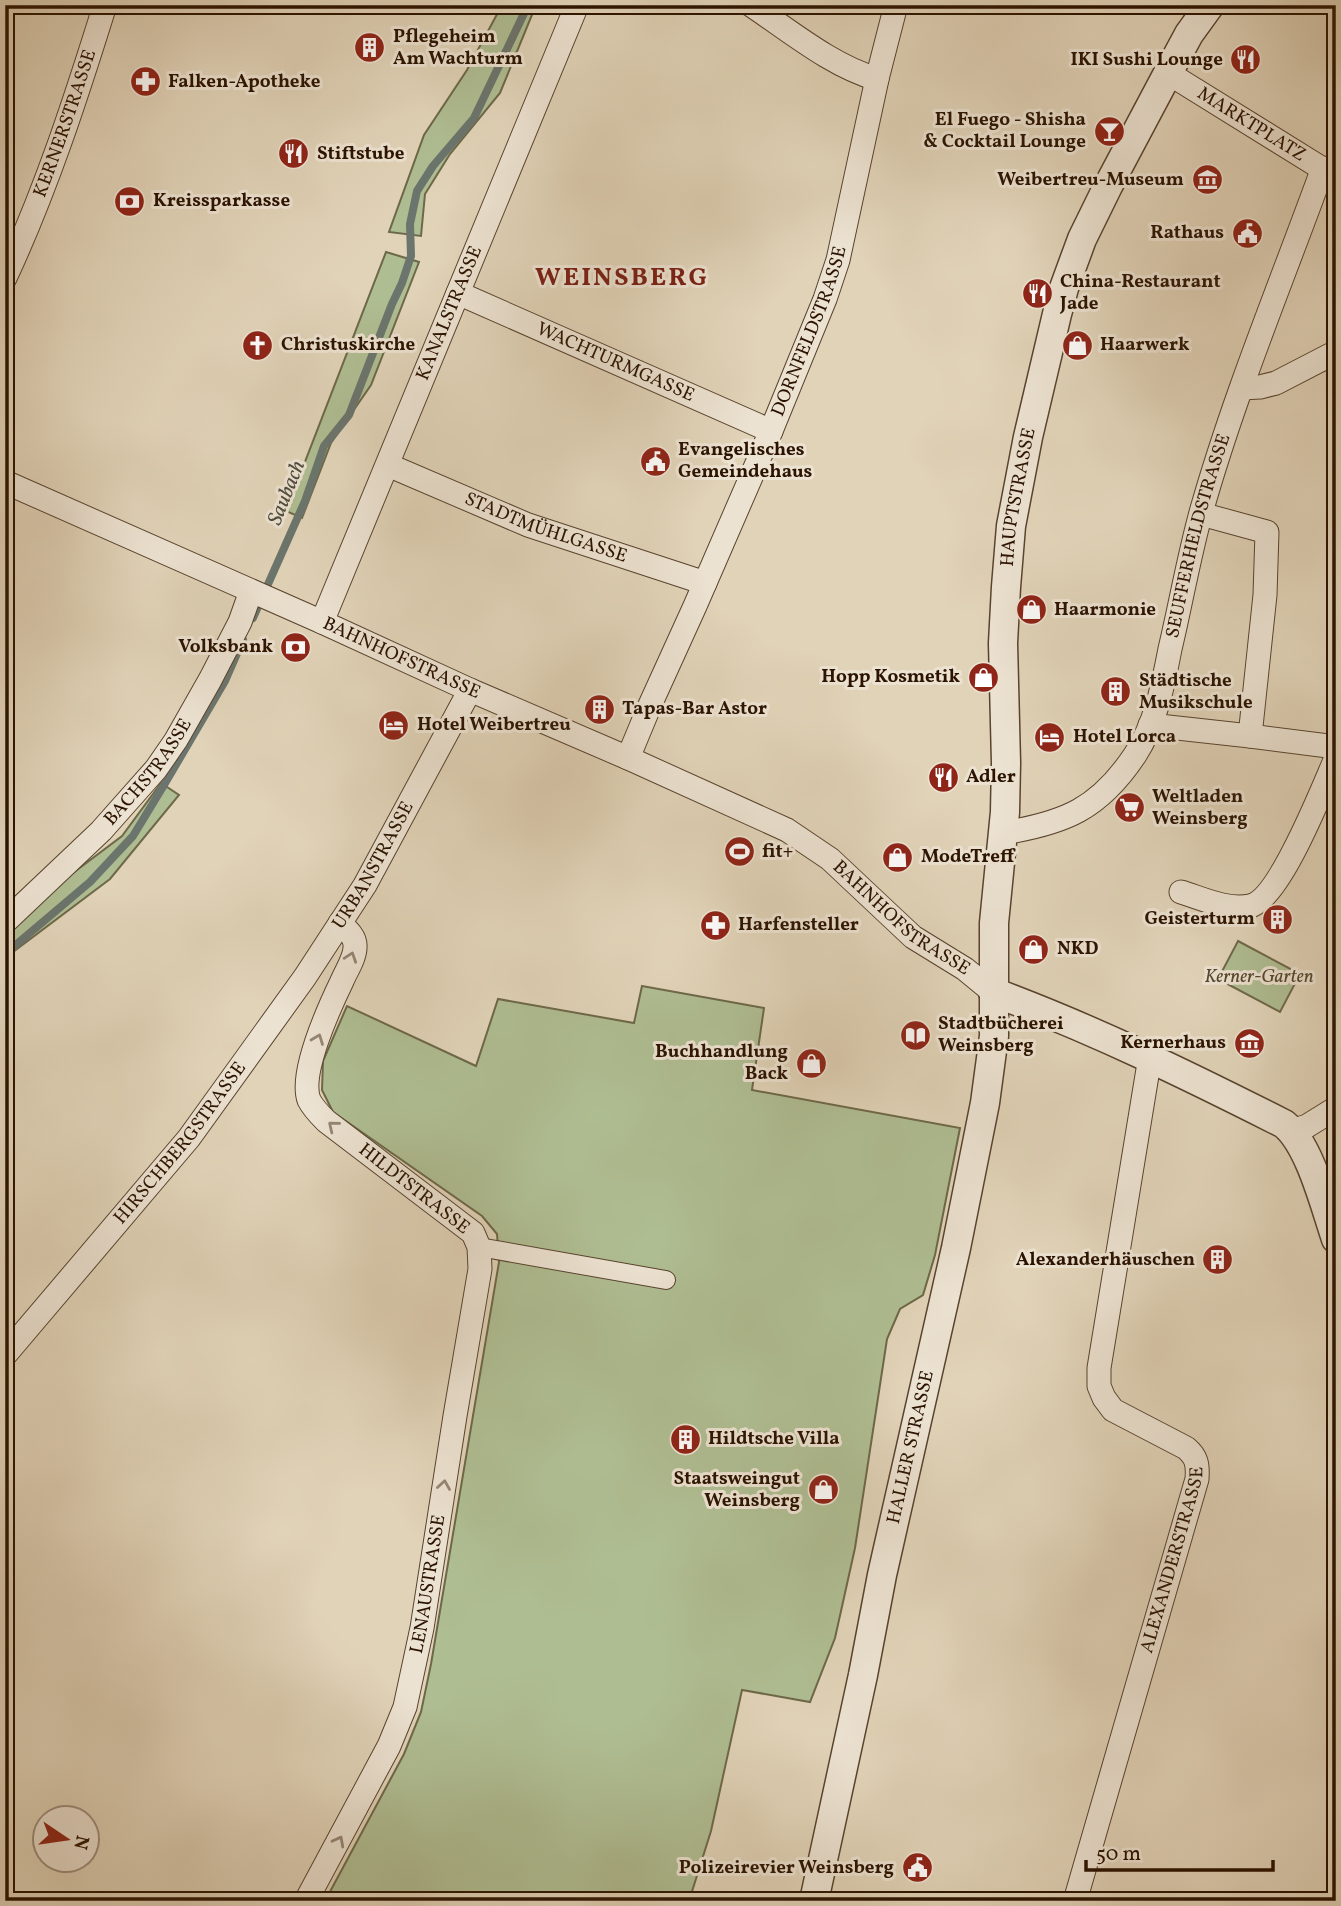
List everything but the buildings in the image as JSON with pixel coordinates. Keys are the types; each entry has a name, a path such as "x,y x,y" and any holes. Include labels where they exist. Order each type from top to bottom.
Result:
{"street":[{"name":"KERNERSTRASSE","path":"5,278 75,102 105,5"},
{"name":"KANALSTRASSE","path":"322,622 578,5"},
{"path":"751,5 836,61 860,74 877,79"},
{"name":"DORNFELDSTRASSE","path":"628,758 813,332 838,260 877,79 896,5"},
{"name":"HAUPTSTRASSE","path":"993,992 1006,763 1003,643 1006,587 1011,526 1035,404 1064,288 1083,239 1108,186 1189,34 1210,5"},
{"name":"MARKTPLATZ","path":"1168,73 1332,175"},
{"name":"SEUFFERHELDSTRASSE","path":"1003,833 1044,826 1072,816 1098,799 1136,753 1150,725 1163,685 1201,514 1216,462 1242,388 1332,175"},
{"name":"WACHTURMGASSE","path":"458,293 771,431"},
{"path":"1242,388 1276,383 1336,352"},
{"name":"STADTMÜHLGASSE","path":"388,466 528,525 705,583"},
{"name":"BAHNHOFSTRASSE","path":"5,482 787,831 830,859 913,937 965,969 993,992"},
{"path":"1201,514 1267,532 1261,640 1250,736"},
{"name":"BACHSTRASSE","path":"5,922 100,831 156,769 210,680 254,592"},
{"name":"URBANSTRASSE","path":"306,1086 308,1066 335,994 354,954 353,937 341,923 369,878 470,690"},
{"path":"1150,725 1336,747"},
{"path":"1181,891 1236,906 1256,904 1268,893 1283,871 1336,758"},
{"name":"HIRSCHBERGSTRASSE","path":"5,1354 189,1138 341,923"},
{"path":"993,992 1045,1011 1150,1057 1276,1120 1292,1131 1307,1157 1336,1239"},
{"name":"HALLER STRASSE","path":"814,1901 985,1103 994,1036 993,992"},
{"name":"ALEXANDERSTRASSE","path":"1075,1901 1198,1479 1195,1455 1113,1409 1099,1386 1099,1368 1150,1057"},
{"name":"HILDTSTRASSE","path":"306,1086 310,1101 326,1121 473,1233 479,1247 666,1280"},
{"path":"1292,1131 1307,1126 1333,1108"},
{"name":"LENAUSTRASSE","path":"306,1901 389,1746 405,1707 422,1628 454,1416 480,1269 479,1247"}],"green space":[{"path":"502,5 536,5 500,93 450,154 425,194 421,236 389,232 424,135 467,70"},
{"path":"386,252 419,262 371,385 331,443 302,518 286,511"},
{"path":"161,783 179,795 110,879 5,958 5,933 65,879 122,836"},
{"name":"Kerner-Garten","path":"1238,941 1300,974 1280,1012 1218,979"},
{"path":"642,986 764,1008 752,1090 960,1128 935,1255 923,1295 900,1309 887,1339 855,1548 835,1638 810,1702 742,1690 711,1831 689,1901 325,1901 404,1754 421,1712 499,1262 497,1234 482,1216 333,1112 322,1090 323,1061 347,1006 476,1066 498,999 634,1023"}],"waterway":[{"name":"Saubach","path":"253,618 305,501 324,446 349,415 402,283 411,256 410,224 417,191 433,166 474,118 528,5"},
{"name":"Saubach","path":"5,954 90,882 133,836 225,681 243,640"}],"place":[{"name":"Pflegeheim Am Wachturm","path":"370,48"},
{"name":"IKI Sushi Lounge","path":"1246,60"},
{"name":"Falken-Apotheke","path":"145,82"},
{"name":"El Fuego - Shisha & Cocktail Lounge","path":"1109,131"},
{"name":"Stiftstube","path":"294,154"},
{"name":"Weibertreu-Museum","path":"1207,180"},
{"name":"Kreissparkasse","path":"130,201"},
{"name":"Rathaus","path":"1247,233"},
{"name":"China-Restaurant Jade","path":"1037,293"},
{"name":"Christuskirche","path":"258,345"},
{"name":"Haarwerk","path":"1077,345"},
{"name":"Evangelisches Gemeindehaus","path":"655,461"},
{"name":"Haarmonie","path":"1031,610"},
{"name":"Volksbank","path":"296,647"},
{"name":"Hopp Kosmetik","path":"983,677"},
{"name":"Städtische Musikschule","path":"1116,692"},
{"name":"Tapas-Bar Astor","path":"599,709"},
{"name":"Hotel Weibertreu","path":"394,725"},
{"name":"Hotel Lorca","path":"1050,737"},
{"name":"Adler","path":"943,777"},
{"name":"Weltladen Weinsberg","path":"1129,808"},
{"name":"fit+","path":"739,852"},
{"name":"ModeTreff","path":"898,857"},
{"name":"Geisterturm","path":"1278,919"},
{"name":"Harfensteller","path":"715,925"},
{"name":"NKD","path":"1034,949"},
{"name":"Stadtbücherei Weinsberg","path":"915,1035"},
{"name":"Kernerhaus","path":"1249,1043"},
{"name":"Buchhandlung Back","path":"811,1063"},
{"name":"Alexanderhäuschen","path":"1218,1260"},
{"name":"Hildtsche Villa","path":"685,1439"},
{"name":"Staatsweingut Weinsberg","path":"823,1490"},
{"name":"Polizeirevier Weinsberg","path":"917,1868"}],"district":[{"name":"WEINSBERG","path":"622,278"}]}
